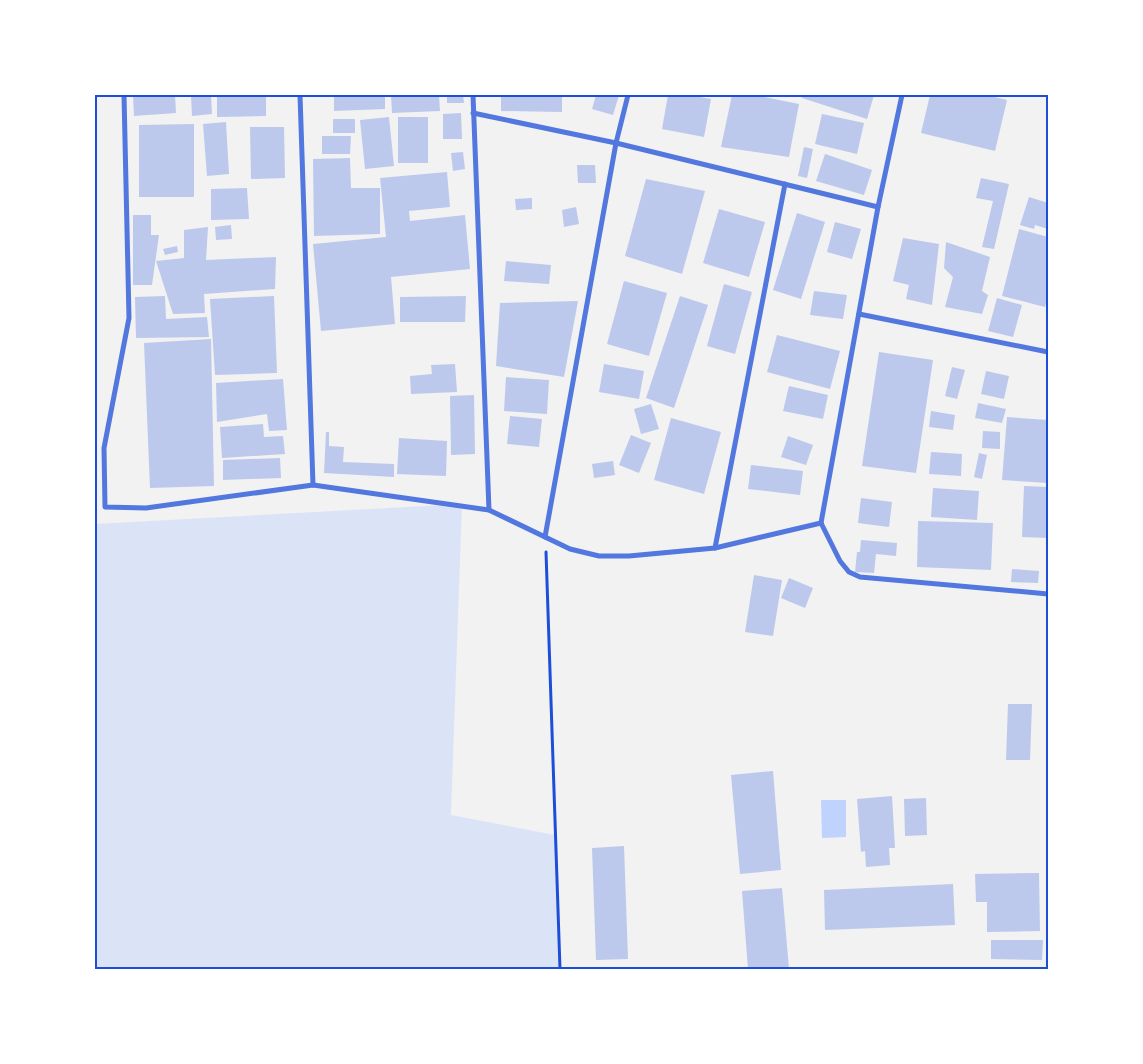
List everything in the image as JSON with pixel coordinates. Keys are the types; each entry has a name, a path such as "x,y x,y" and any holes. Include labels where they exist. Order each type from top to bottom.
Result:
{"street":[{"path":"124,95 129,318 104,448 105,507 146,508 313,485 489,510 570,549 599,556 629,556 715,548 821,523"},
{"path":"300,95 313,485"},
{"path":"473,95 489,510"},
{"path":"546,537 616,143 628,95"},
{"path":"902,95 878,207 821,523 840,561 848,572 860,577 1048,594"},
{"path":"473,113 616,143 878,207"},
{"path":"715,548 785,184"},
{"path":"859,314 1048,352"}],"path":[{"path":"546,537 560,969"}],"shaded area":[{"path":"462,504 451,815 555,835 560,969 95,969 95,524"}],"water":[{"path":"821,800 846,800 846,837 822,838"}],"building":[{"path":"133,95 175,95 176,113 134,116"},
{"path":"191,95 211,95 212,114 192,116"},
{"path":"217,95 266,95 266,116 217,117"},
{"path":"334,95 385,95 385,109 334,111"},
{"path":"391,95 439,95 440,111 392,113"},
{"path":"447,95 463,95 464,103 447,103"},
{"path":"501,95 562,95 562,112 501,111"},
{"path":"596,95 619,95 613,115 592,109"},
{"path":"668,95 688,95 711,99 704,137 662,129"},
{"path":"732,95 755,95 799,104 789,157 721,147"},
{"path":"803,95 874,95 867,119 802,98"},
{"path":"930,95 986,95 1007,100 995,151 921,133"},
{"path":"461,113 462,139 443,139 443,114"},
{"path":"822,114 864,123 857,154 815,144"},
{"path":"389,117 394,166 365,169 360,120"},
{"path":"398,117 428,117 428,163 398,163"},
{"path":"333,119 355,119 355,133 333,133"},
{"path":"226,122 229,174 207,176 203,124"},
{"path":"194,124 194,197 139,197 139,125"},
{"path":"250,127 284,127 285,178 251,179"},
{"path":"322,136 351,136 350,154 322,154"},
{"path":"804,147 813,149 807,178 798,176"},
{"path":"463,152 465,169 453,171 451,153"},
{"path":"825,154 872,170 864,195 816,181"},
{"path":"350,158 351,188 380,188 380,234 314,236 313,159"},
{"path":"577,165 595,165 596,183 578,183"},
{"path":"447,172 450,207 409,211 410,221 465,215 470,269 391,277 395,324 321,331 313,244 386,237 380,178"},
{"path":"981,178 1009,184 994,249 982,247 993,201 976,198"},
{"path":"646,179 705,191 682,274 625,256"},
{"path":"247,188 249,219 211,220 211,189"},
{"path":"1029,197 1048,203 1048,229 1035,225 1034,229 1020,225"},
{"path":"532,198 532,209 516,210 515,199"},
{"path":"576,207 579,224 564,227 562,210"},
{"path":"719,209 765,222 749,277 703,263"},
{"path":"797,213 825,222 801,299 773,290"},
{"path":"133,215 151,215 151,235 159,235 152,285 133,285"},
{"path":"835,222 861,229 852,259 827,252"},
{"path":"231,225 232,239 216,240 215,227"},
{"path":"208,227 206,260 276,257 275,289 204,294 205,313 173,314 156,261 184,258 184,230"},
{"path":"1019,229 1048,237 1048,297 1045,307 1002,296"},
{"path":"903,238 939,244 932,305 906,299 909,285 893,281"},
{"path":"946,242 990,257 982,291 988,295 982,314 945,307 953,277 944,268"},
{"path":"177,246 178,252 165,255 163,249"},
{"path":"506,261 551,265 549,284 504,281"},
{"path":"624,281 667,293 649,356 607,344"},
{"path":"724,284 752,292 735,354 707,346"},
{"path":"814,291 847,295 843,319 810,315"},
{"path":"165,296 166,319 207,317 209,337 136,338 135,297"},
{"path":"274,296 277,373 215,375 210,299"},
{"path":"466,296 465,322 400,322 400,297"},
{"path":"680,296 708,305 674,408 646,398"},
{"path":"997,298 1022,305 1013,337 988,331"},
{"path":"578,301 564,377 496,366 500,303"},
{"path":"777,335 840,351 830,389 767,372"},
{"path":"211,339 214,486 150,488 144,343"},
{"path":"879,352 933,360 916,473 862,466"},
{"path":"455,364 457,392 411,394 410,376 432,374 431,365"},
{"path":"604,364 644,371 639,399 599,392"},
{"path":"952,367 965,370 957,399 945,396"},
{"path":"986,371 1009,376 1004,399 981,394"},
{"path":"506,377 549,380 547,414 504,411"},
{"path":"283,379 287,430 269,431 267,414 217,422 216,383"},
{"path":"789,386 828,395 823,419 783,411"},
{"path":"474,395 475,454 451,455 450,396"},
{"path":"978,403 1006,409 1002,423 975,418"},
{"path":"651,404 659,429 641,434 634,409"},
{"path":"931,411 955,415 953,430 929,427"},
{"path":"510,416 542,419 539,447 507,444"},
{"path":"1007,417 1048,420 1048,483 1002,480"},
{"path":"671,418 721,432 704,494 654,480"},
{"path":"263,424 264,437 283,436 285,454 222,458 220,427"},
{"path":"983,431 1000,432 1000,449 982,448"},
{"path":"326,432 329,432 329,446 344,447 343,462 394,464 394,477 324,473"},
{"path":"631,435 651,443 639,473 619,465"},
{"path":"788,436 813,445 806,465 781,457"},
{"path":"399,438 447,441 446,476 397,474"},
{"path":"931,452 962,454 961,476 929,474"},
{"path":"979,453 987,455 982,479 974,477"},
{"path":"280,458 281,478 223,480 223,460"},
{"path":"613,461 615,475 594,478 592,464"},
{"path":"751,465 803,471 800,495 748,489"},
{"path":"1024,486 1048,487 1048,538 1022,537"},
{"path":"933,488 979,491 977,520 931,517"},
{"path":"861,498 892,502 889,527 858,523"},
{"path":"918,521 993,523 991,570 917,567"},
{"path":"861,540 897,543 896,556 876,554 874,573 855,572 857,552 860,552"},
{"path":"1012,569 1039,571 1038,583 1011,582"},
{"path":"754,575 782,580 773,636 745,632"},
{"path":"789,578 813,588 805,608 781,598"},
{"path":"1008,704 1032,704 1030,760 1006,760"},
{"path":"773,771 781,870 740,874 731,775"},
{"path":"892,796 895,848 889,848 890,865 866,867 865,851 861,852 857,799"},
{"path":"926,798 927,835 905,836 904,799"},
{"path":"624,846 628,959 596,960 592,848"},
{"path":"1039,873 1040,931 987,932 987,902 976,902 975,874"},
{"path":"953,884 955,925 825,930 824,890"},
{"path":"782,888 789,969 748,969 742,891"},
{"path":"991,940 1043,940 1042,960 991,959"}]}
